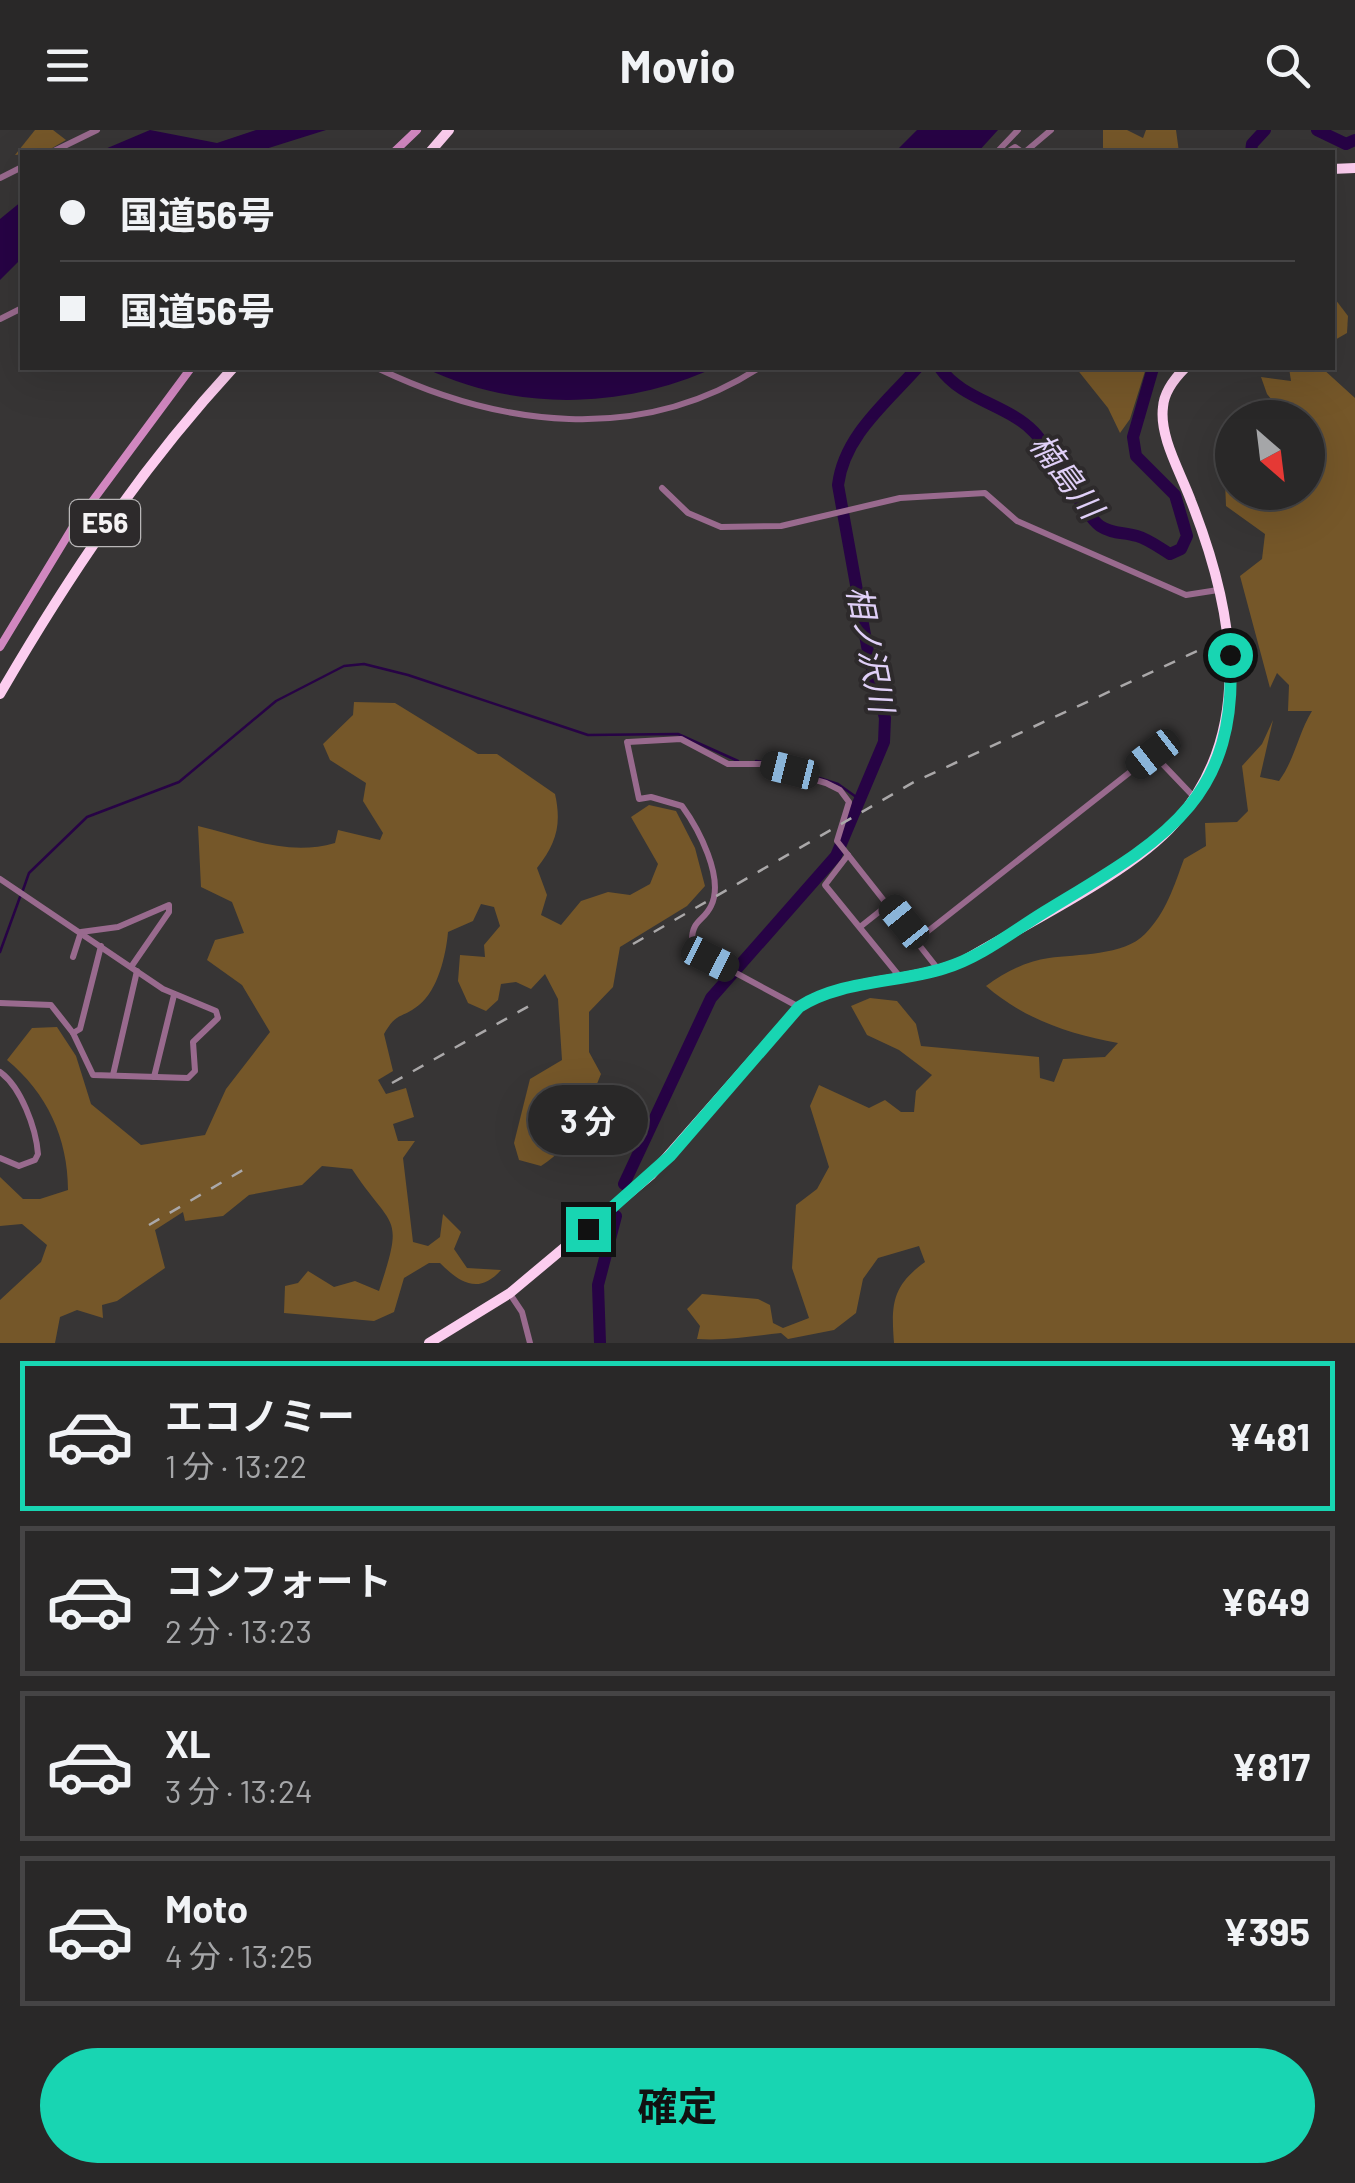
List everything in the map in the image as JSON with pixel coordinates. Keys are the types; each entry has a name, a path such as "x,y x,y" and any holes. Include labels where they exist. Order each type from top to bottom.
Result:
{"highway":[{"path":"432,150 449,130"},
{"name":"E56","path":"0,694 57,596 122,500 231,370"},
{"path":"429,1343 510,1293 670,1156 799,1007 822,995 939,970 965,960 1140,854 1196,798 1220,750 1230,708 1230,655 1208,543 1163,421 1168,390 1183,370"}],"main road":[{"path":"396,150 417,130"},
{"path":"0,647 71,530 189,370"}],"street":[{"path":"56,150 96,130"},
{"path":"998,150 1018,130"},
{"path":"1026,150 1051,130"},
{"path":"382,370 466,405 512,415 585,421 660,412 709,394 755,370"},
{"path":"662,488 707,526 781,526 900,498 985,493 1017,521 1186,595 1219,590"},
{"path":"799,1007 710,959 692,940 696,921 712,904 714,889 702,842 682,806 651,797 639,798 627,742 681,739 728,764 761,764 840,790 849,802 837,841 939,970"},
{"path":"918,939 1153,754 1196,798"},
{"path":"847,853 825,885 900,979"},
{"path":"0,879 50,916 81,932 174,995 216,1011 218,1018 193,1042 194,1075 113,1075 88,1070 73,1033 51,1004 0,1004"},
{"path":"860,928 889,904"},
{"path":"81,932 118,927 169,905 169,912 134,969 113,1075"},
{"path":"73,957 81,932"},
{"path":"73,1033 80,1029 102,946"},
{"path":"154,1077 174,995"},
{"path":"0,1072 10,1080 24,1106 38,1154 35,1160 19,1166 0,1158"},
{"path":"510,1293 522,1312 530,1343"}],"shaded area":[{"path":"35,130 53,130 66,140 49,150 20,150 20,154 15,155"},
{"path":"150,130 217,143 256,130 326,130 262,150 103,150"},
{"path":"917,130 998,130 980,150 897,150"},
{"path":"1103,130 1127,130 1143,138 1146,130 1176,130 1179,150 1103,150"},
{"path":"20,203 20,260 0,280 0,219"},
{"path":"1335,299 1348,316 1347,333 1335,340"},
{"path":"430,370 709,370 643,391 570,400 532,398 460,382"},
{"path":"1078,370 1145,370 1130,419 1120,433 1108,408"},
{"path":"1289,370 1324,370 1355,398 1355,1343 894,1343 896,1297 906,1279 925,1262 919,1246 878,1258 863,1279 856,1313 834,1330 788,1339 781,1333 697,1339 700,1326 687,1309 702,1294 758,1299 770,1305 773,1323 783,1328 809,1318 792,1268 796,1205 817,1189 829,1167 810,1106 819,1085 869,1108 885,1100 901,1112 914,1112 916,1091 932,1075 899,1050 867,1035 851,1006 870,998 897,1001 916,1024 921,1046 1039,1057 1040,1078 1054,1082 1063,1059 1105,1057 1118,1043 1048,1024 1016,1008 986,986 1032,962 1113,950 1145,934 1164,908 1184,859 1206,846 1205,823 1237,822 1248,811 1242,766 1262,744 1273,720 1260,777 1279,781 1284,773 1312,711 1288,711 1289,685 1277,673 1270,688 1240,576 1262,559 1265,534 1232,510 1325,510 1325,400 1272,400 1261,377 1291,381"},
{"path":"354,702 395,703 478,754 497,754 555,794 556,834 537,868 547,895 541,915 561,925 581,901 608,892 630,895 650,884 658,864 631,817 649,805 676,811 695,848 705,886 687,906 620,947 613,987 589,1012 589,1052 601,1074 571,1137 541,1166 519,1160 514,1143 530,1079 562,1060 558,999 545,974 531,989 516,982 501,984 498,1000 486,1011 468,1003 458,981 460,955 485,957 484,945 500,926 494,907 481,904 473,921 448,932 443,961 426,998 396,1018 384,1034 393,1071 378,1080 386,1094 406,1088 414,1117 393,1124 398,1141 415,1141 403,1158 413,1242 428,1246 440,1237 443,1214 461,1232 454,1249 467,1268 501,1270 477,1284 462,1281 440,1263 429,1263 404,1278 394,1312 374,1321 284,1313 285,1286 298,1283 308,1271 334,1287 355,1281 379,1291 392,1247 391,1224 352,1169 322,1166 302,1185 249,1195 223,1216 185,1221 183,1212 155,1230 165,1268 117,1301 102,1305 103,1318 77,1310 60,1317 55,1343 0,1343 0,1300 41,1262 47,1245 22,1224 0,1226 0,1177 23,1199 40,1199 68,1190 64,1152 52,1118 33,1087 7,1060 32,1028 57,1027 76,1056 91,1104 141,1145 205,1135 226,1089 270,1032 242,985 207,960 215,940 244,933 232,902 201,887 198,826 283,847 335,843 338,830 380,840 383,833 363,801 366,783 330,760 323,744 353,715"}],"waterway":[{"name":"楠島川","path":"1251,150 1265,130"},
{"name":"楠島川","path":"1317,130 1346,144 1355,140"},
{"name":"相ノ沢川","path":"624,1184 711,998 836,856 884,742 885,718 869,657 838,485 857,436 915,370"},
{"name":"楠島川","path":"942,370 960,388 1034,432 1100,526 1141,537 1170,554 1181,549 1187,536 1175,495 1136,456 1133,437 1152,370"},
{"path":"23,890 29,873 87,817 179,782 276,701 344,666 364,664 408,675 588,735 678,734 738,761"},
{"path":"756,761 783,764 805,774"},
{"path":"813,776 838,784 859,799"},
{"path":"0,952 20,897"},
{"name":"相ノ沢川","path":"600,1343 598,1285 616,1216"}],"railway":[{"path":"633,944 914,782 1247,628"},
{"path":"392,1083 529,1006"},
{"path":"149,1225 248,1167"}],"route":[{"path":"588,1229 651,1176 799,1007 822,995 939,970 965,960 1158,841 1196,798 1220,750 1230,708 1230,655"}]}
